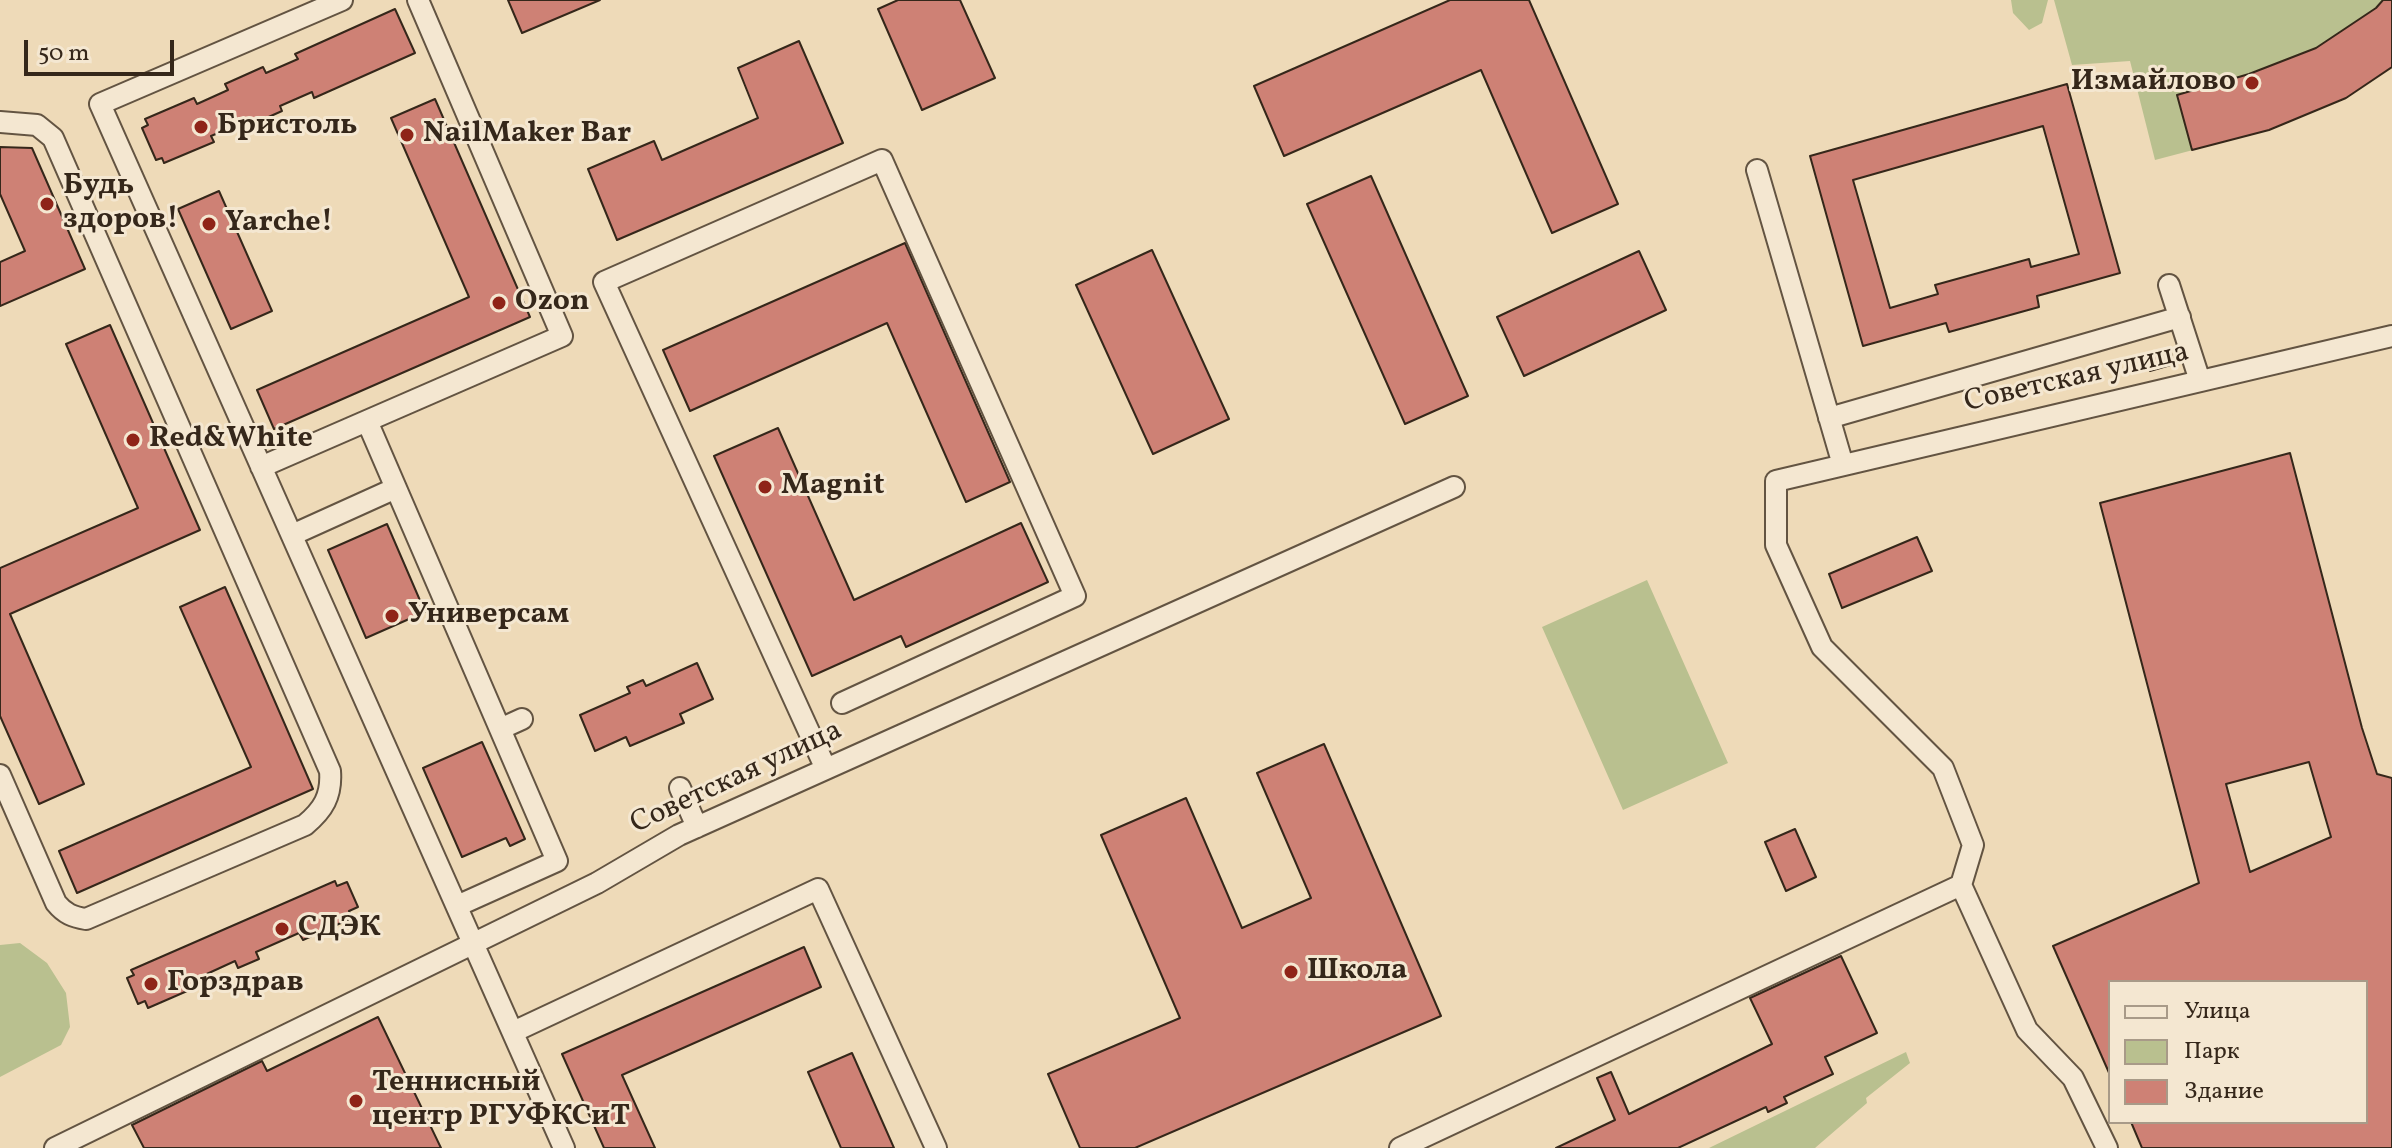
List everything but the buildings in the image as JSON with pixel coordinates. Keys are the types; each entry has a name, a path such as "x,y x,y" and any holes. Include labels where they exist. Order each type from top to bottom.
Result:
{"street":[{"path":"342,0 100,104 564,1148"},
{"path":"261,467 562,336 418,0"},
{"path":"0,122 37,125 53,138 331,779 326,803 305,825 86,919 75,918 56,903 0,775"},
{"path":"826,769 604,282 882,160 1058,533 1075,596 842,703"},
{"path":"1757,170 1843,465"},
{"path":"2169,285 2200,381"},
{"path":"1829,418 2180,317"},
{"name":"Советская улица","path":"1961,885 1973,845 1943,768 1822,647 1776,545 1776,481 2392,336"},
{"path":"367,421 557,861 457,906"},
{"name":"Советская улица","path":"55,1148 597,883 679,835 1454,487"},
{"path":"292,535 396,488"},
{"path":"500,729 522,719"},
{"path":"680,788 697,827"},
{"path":"1400,1148 1961,885 2027,1030 2073,1078 2107,1148"},
{"path":"513,1032 818,889 936,1148"}],"green space":[{"path":"2011,0 2048,0 2042,23 2029,30 2013,13"},
{"name":"Измайлово","path":"2054,0 2392,0 2392,67 2346,98 2269,130 2155,160 2130,61 2072,65"},
{"path":"1647,580 1728,763 1623,810 1542,627"},
{"path":"20,943 47,963 66,993 70,1027 61,1045 0,1077 0,945"},
{"path":"1906,1052 1910,1063 1866,1098 1867,1103 1815,1148 1709,1148"}],"place":[{"name":"Измайлово","path":"2252,83"},
{"name":"Бристоль","path":"201,127"},
{"name":"NailMaker Bar","path":"407,135"},
{"name":"Будь здоров!","path":"47,204"},
{"name":"Yarche!","path":"209,224"},
{"name":"Ozon","path":"499,303"},
{"name":"Red&White","path":"133,440"},
{"name":"Magnit","path":"765,487"},
{"name":"Универсам","path":"392,616"},
{"name":"СДЭК","path":"282,929"},
{"name":"Школа","path":"1291,972"},
{"name":"Горздрав","path":"151,984"},
{"name":"Теннисный центр РГУФКСиТ","path":"356,1101"}]}
